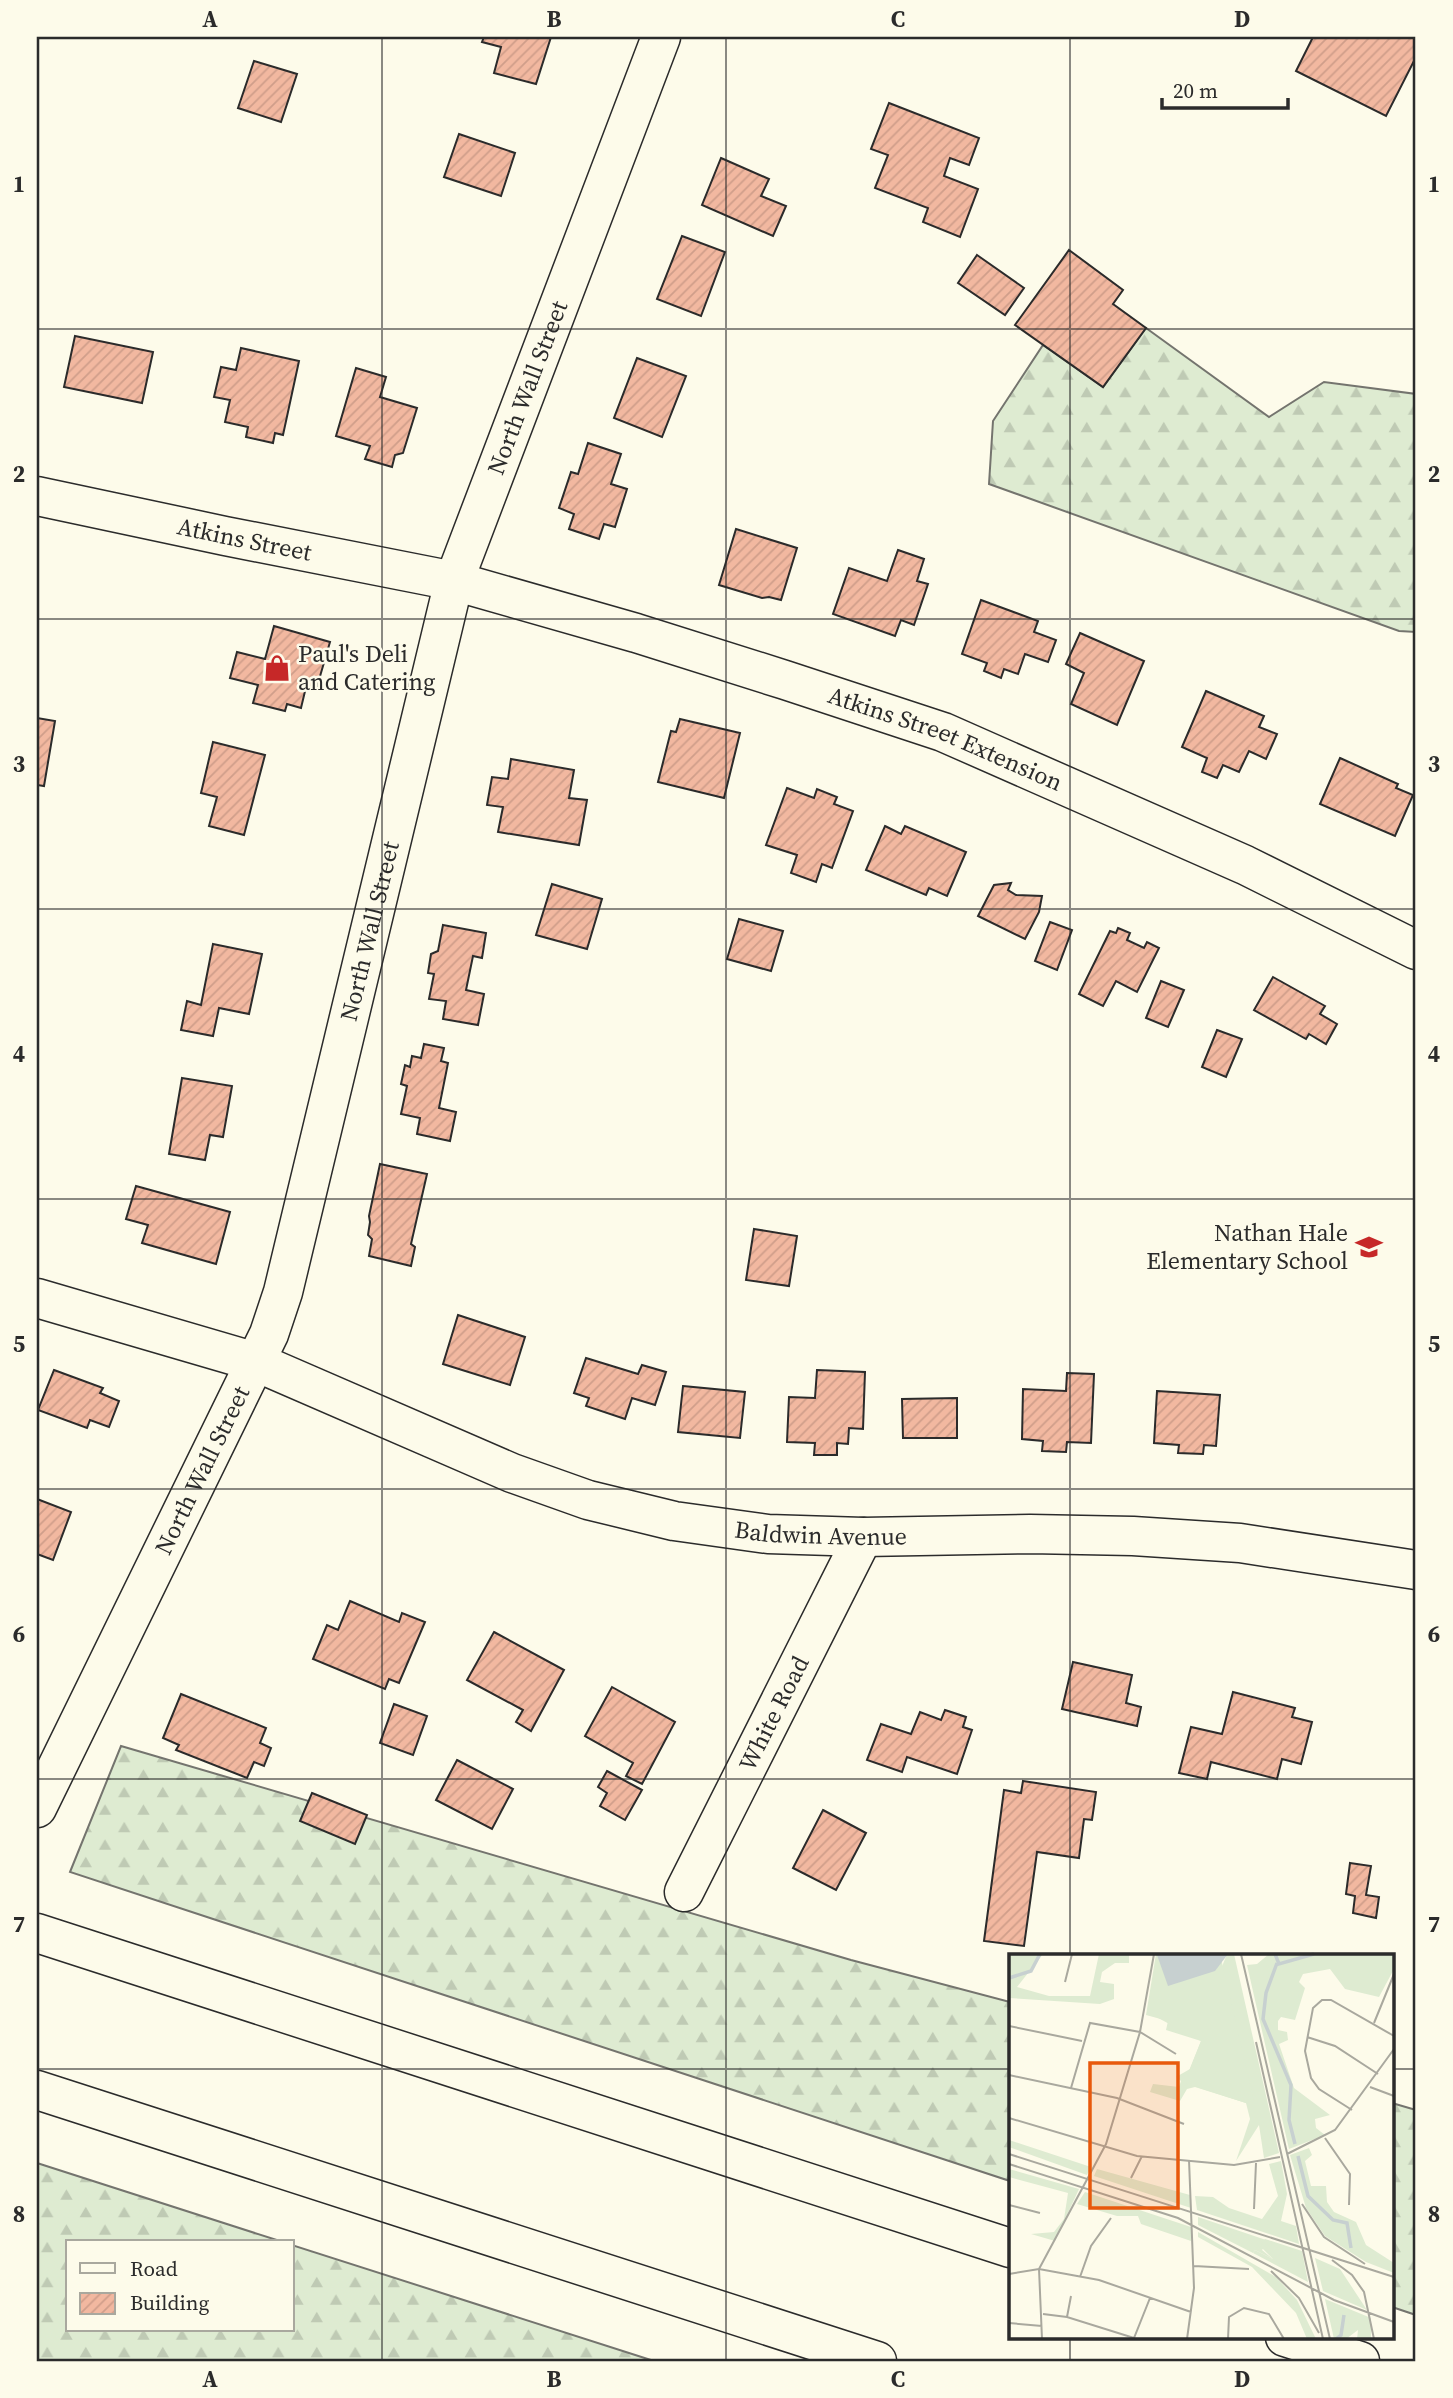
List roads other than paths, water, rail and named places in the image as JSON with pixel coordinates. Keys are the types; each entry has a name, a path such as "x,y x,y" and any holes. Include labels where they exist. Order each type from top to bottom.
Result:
{"main road":[{"name":"North Wall Street","path":"37,1808 269,1334 283,1292 454,581 661,37"},
{"name":"Atkins Street","path":"37,496 454,581"},
{"name":"Atkins Street Extension","path":"454,581 636,633 943,732 1245,865 1416,950"},
{"name":"Baldwin Avenue","path":"37,1298 256,1362 512,1473 588,1500 674,1521 768,1534 863,1537 1030,1534 1133,1536 1240,1543 1416,1570"},
{"name":"White Road","path":"684,1892 863,1537"},
{"path":"37,1933 1009,2248"},
{"path":"37,2090 877,2361"},
{"path":"1288,2338 1360,2361"}],"place":[{"name":"Paul's Deli and Catering","path":"277,668"},
{"name":"Nathan Hale Elementary School","path":"1369,1247"}]}
